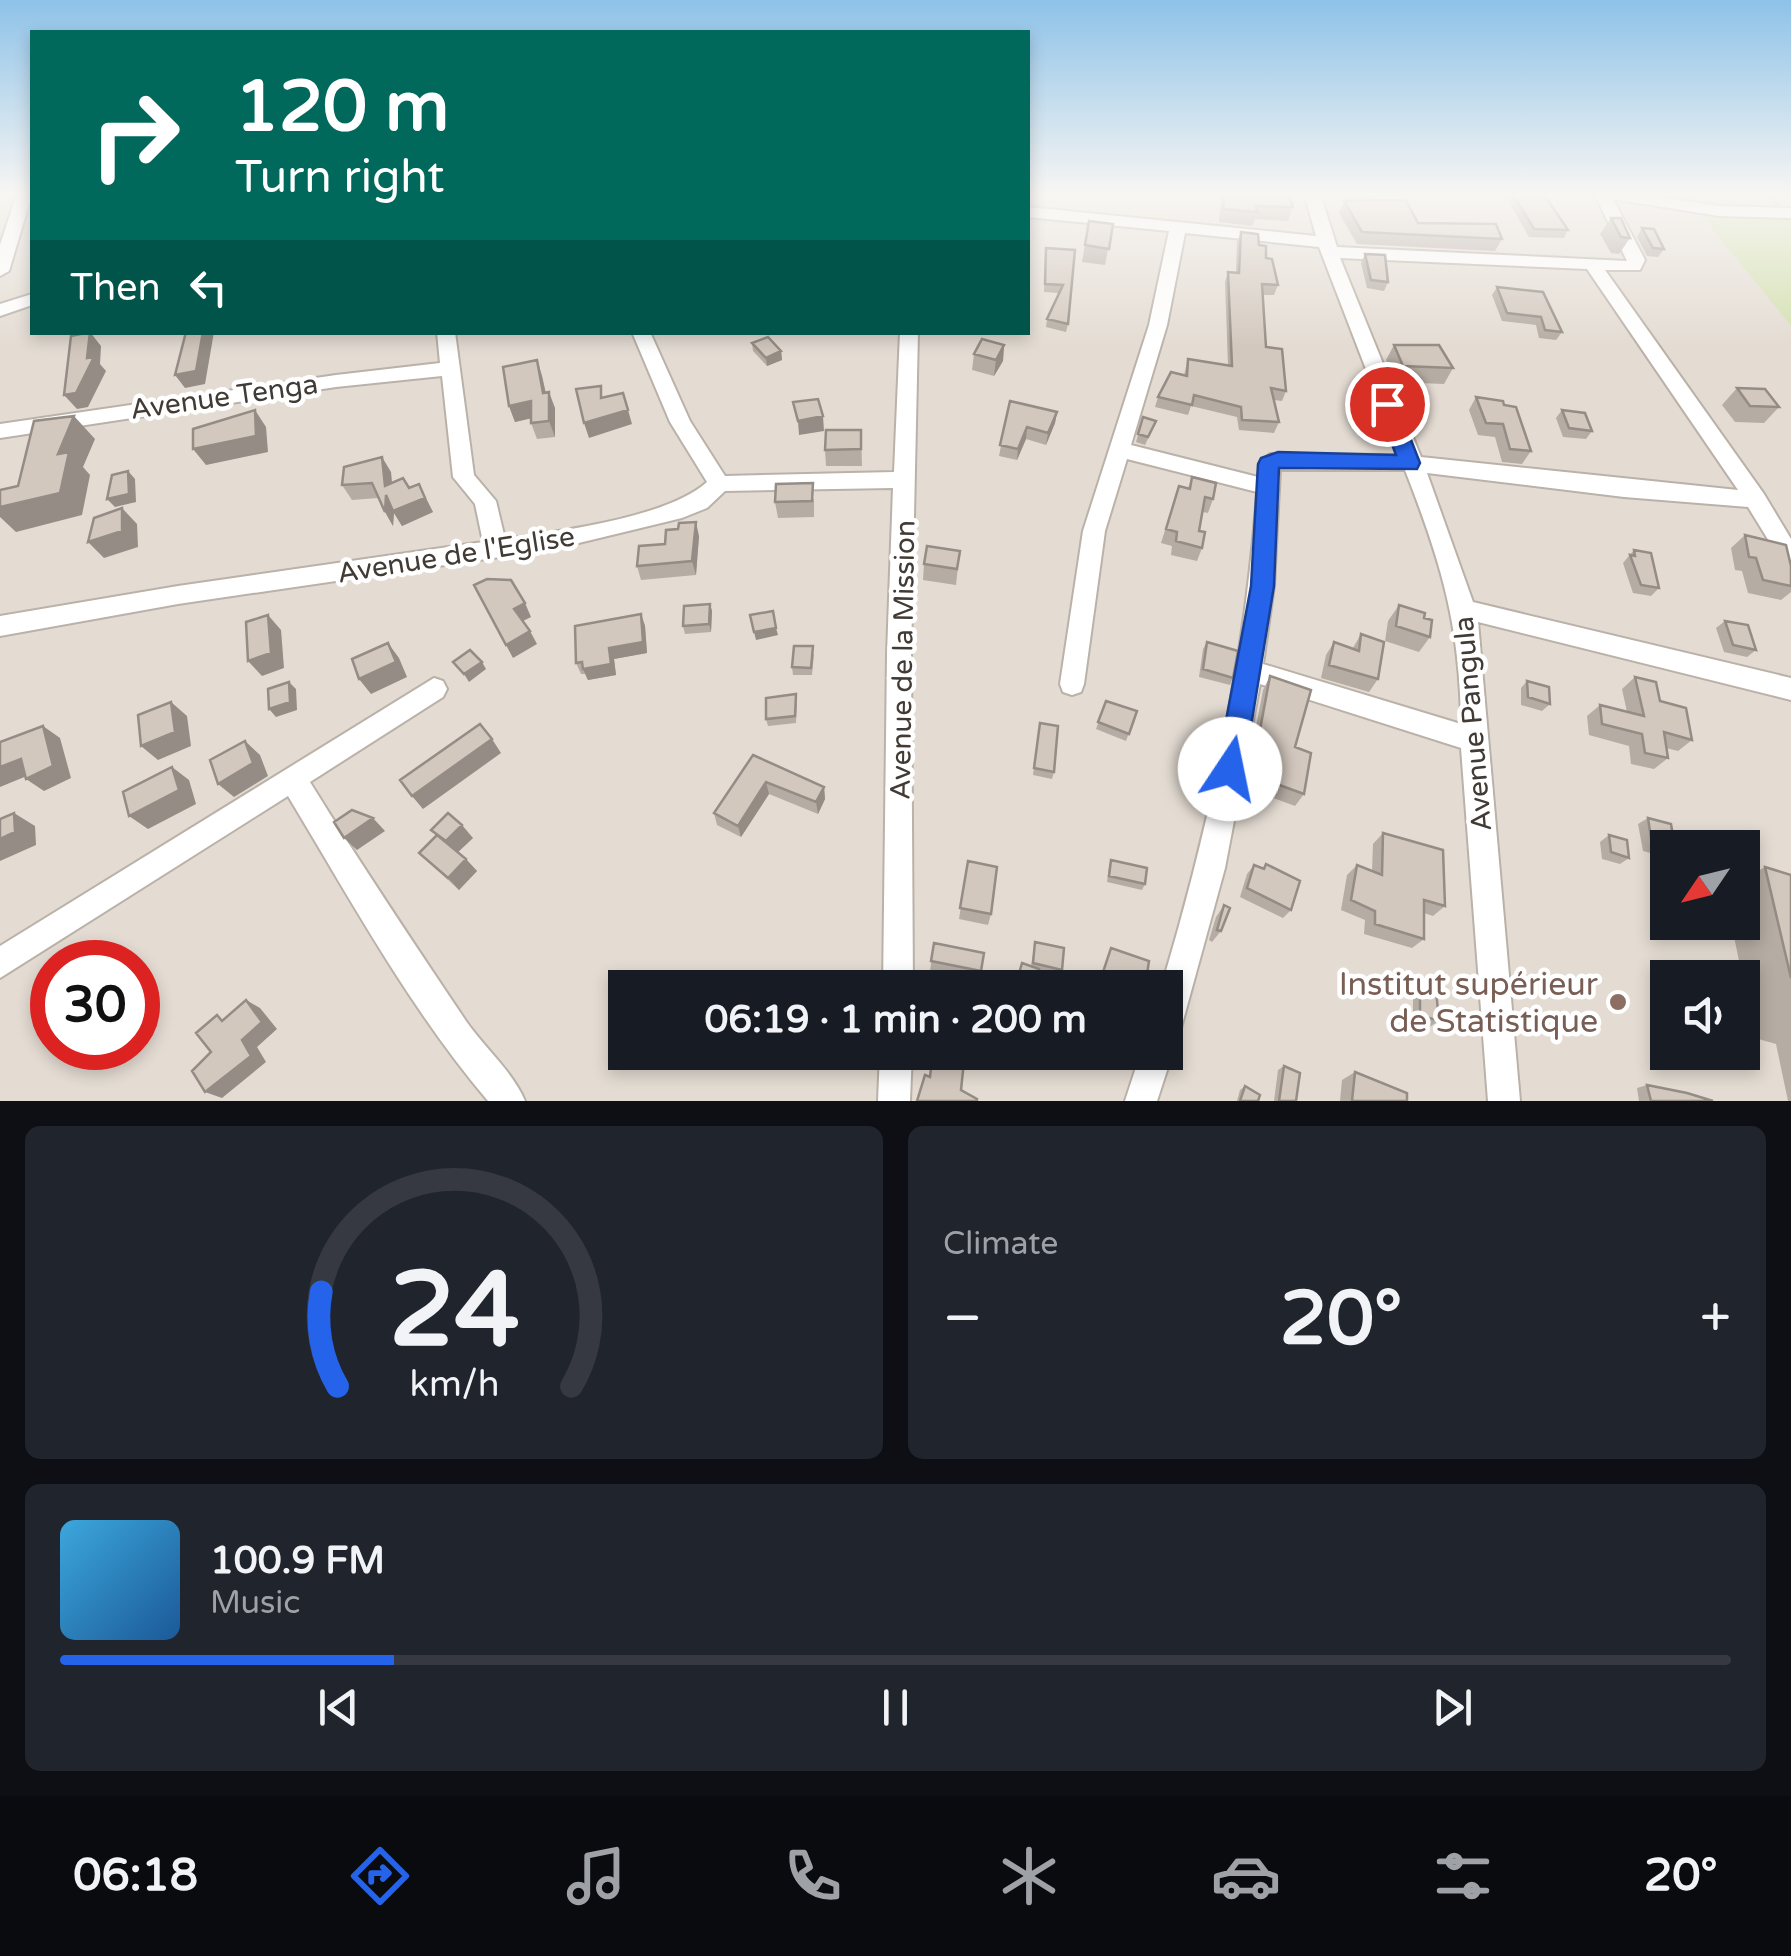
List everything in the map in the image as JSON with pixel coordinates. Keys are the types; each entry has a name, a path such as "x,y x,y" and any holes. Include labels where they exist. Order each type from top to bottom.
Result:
{"street":[{"path":"0,271 9,244"},
{"path":"1072,684 1094,531 1116,449 1158,324 1175,244"},
{"path":"1304,244 1630,266 1637,263 1628,244"},
{"name":"Avenue Pangula","path":"1326,247 1446,551 1464,609 1473,668 1474,740 1504,1101"},
{"path":"1592,263 1756,500 1791,558"},
{"path":"0,310 30,300"},
{"path":"446,335 464,477 485,500 496,549"},
{"path":"642,335 680,422 719,484"},
{"name":"Avenue de la Mission","path":"898,970 899,654 909,335"},
{"name":"Avenue Tenga","path":"0,431 336,380 448,369"},
{"path":"1116,449 1269,487"},
{"path":"1181,970 1210,868 1250,670 1262,586 1268,466 1273,460 1410,463 1624,490 1756,500"},
{"name":"Avenue de l'Eglise","path":"0,626 192,592 496,549 674,512 698,502 719,484 752,480 905,480"},
{"path":"1464,609 1791,689"},
{"path":"1250,670 1474,740"},
{"path":"0,963 434,689"},
{"path":"293,779 364,895 473,1059 509,1101"},
{"path":"894,1101 895,1070"},
{"path":"1141,1101 1151,1070"}],"shaded area":[{"path":"0,244 30,244 30,335 1030,335 1030,244 1791,244 1791,1101 0,1101"}],"green space":[{"path":"1725,244 1791,244 1791,326"}],"building":[{"path":"1085,244 1110,244 1109,249"},
{"path":"1240,244 1266,246 1266,258 1272,259 1278,285 1262,284 1266,347 1282,349 1286,391 1271,388 1279,422 1242,420 1241,407 1194,395 1192,405 1158,397 1171,372 1187,376 1188,359 1232,366 1228,272 1239,273"},
{"path":"1046,248 1075,250 1068,324 1047,319 1063,285 1045,284"},
{"path":"1365,254 1385,255 1388,282 1371,280"},
{"path":"1497,287 1543,292 1562,332 1545,330 1541,317 1507,313"},
{"path":"90,335 87,358 94,357 76,393 64,395 71,336"},
{"path":"185,335 202,335 196,371 175,375"},
{"path":"768,337 781,351 766,358 752,343"},
{"path":"982,339 1004,345 996,360 974,354"},
{"path":"1394,345 1439,345 1453,368 1403,366"},
{"path":"537,360 543,393 549,392 549,421 531,423 531,401 509,406 503,367"},
{"path":"601,386 601,398 623,393 628,410 584,423 576,389"},
{"path":"1737,388 1765,389 1779,407 1750,406"},
{"path":"1476,397 1516,407 1531,451 1510,449 1503,424 1486,423"},
{"path":"818,399 823,416 798,421 793,402"},
{"path":"1010,401 1057,412 1048,433 1027,427 1018,449 1000,445"},
{"path":"255,410 256,436 193,449 193,429"},
{"path":"1562,410 1585,413 1592,431 1569,428"},
{"path":"74,416 58,454 69,452 60,493 0,507 0,490 18,486 34,421"},
{"path":"1143,417 1156,421 1148,437 1138,434"},
{"path":"826,430 861,430 861,449 825,450"},
{"path":"382,457 385,486 403,478 409,488 419,484 425,498 393,511 386,495 385,512 372,483 342,485 344,467"},
{"path":"128,471 129,494 107,499 112,475"},
{"path":"1192,477 1216,483 1213,499 1205,497 1199,531 1205,532 1202,548 1176,541 1177,532 1166,529 1179,486 1190,489"},
{"path":"813,483 812,501 775,502 776,484"},
{"path":"122,508 122,531 88,542 94,518"},
{"path":"696,522 692,561 637,566 639,546 665,544 666,530 678,529 679,523"},
{"path":"1745,535 1786,545 1791,586 1763,580 1756,558 1749,557"},
{"path":"927,546 960,551 957,569 924,564"},
{"path":"1634,550 1651,553 1659,588 1641,585 1630,555 1635,556"},
{"path":"487,579 511,580 525,603 514,609 530,631 506,645 474,585"},
{"path":"710,604 709,624 683,626 684,606"},
{"path":"1399,605 1425,613 1424,618 1432,620 1430,637 1396,626"},
{"path":"773,611 776,628 754,632 750,615"},
{"path":"641,614 643,642 609,648 611,664 583,669 582,662 576,663 575,626"},
{"path":"268,615 271,653 248,661 246,622"},
{"path":"1725,621 1748,625 1756,650 1733,645"},
{"path":"1361,634 1384,642 1378,679 1329,665 1334,642 1359,651"},
{"path":"1207,642 1238,651 1233,678 1203,669"},
{"path":"388,643 396,662 359,679 352,659"},
{"path":"794,646 813,646 811,668 792,667"},
{"path":"470,650 482,662 464,674 453,662"},
{"path":"1270,676 1311,690 1295,747 1311,753 1304,794 1260,778 1266,749 1257,746"},
{"path":"1635,677 1656,682 1660,701 1686,708 1692,740 1664,732 1668,758 1645,753 1642,734 1602,724 1600,705 1644,716"},
{"path":"1527,681 1549,687 1550,704 1528,697"},
{"path":"289,682 290,702 269,709 268,689"},
{"path":"796,694 795,716 766,719 766,698"},
{"path":"1106,701 1137,711 1129,734 1098,722"},
{"path":"171,702 175,732 141,746 138,715"},
{"path":"1040,723 1058,726 1054,772 1034,768"},
{"path":"480,724 492,739 412,796 400,780"},
{"path":"43,726 53,766 26,779 21,759 0,767 0,742"},
{"path":"245,741 253,763 218,784 210,760"},
{"path":"753,755 824,787 816,802 766,782 738,826 714,813"},
{"path":"172,767 179,790 129,816 123,792"},
{"path":"352,810 373,818 344,838 334,822"},
{"path":"14,813 15,832 0,839 0,819"},
{"path":"448,813 462,825 446,841 431,830"},
{"path":"1648,818 1671,824 1672,830 1650,832"},
{"path":"1383,833 1443,850 1445,906 1424,900 1424,939 1375,924 1375,911 1351,900 1357,865 1382,875"},
{"path":"437,835 466,859 448,878 419,853"},
{"path":"1609,835 1627,840 1629,858 1611,852"},
{"path":"1111,860 1147,868 1145,884 1109,876"},
{"path":"968,861 997,867 991,914 960,908"},
{"path":"1266,864 1300,881 1291,910 1247,888 1254,865 1264,869"},
{"path":"1765,867 1791,875 1791,978"},
{"path":"1224,905 1230,908 1221,931 1217,930"},
{"path":"1035,942 1064,948 1062,970 1033,963"},
{"path":"934,943 984,953 981,970 931,961"},
{"path":"1111,948 1149,961 1148,970 1104,970"},
{"path":"1022,963 1039,969 1039,970 1020,970"},
{"path":"1420,986 1436,990 1439,1021 1420,1015"},
{"path":"246,1000 262,1022 242,1040 251,1056 205,1092 192,1071 211,1052 196,1033 217,1015 222,1021"},
{"path":"1284,1066 1300,1073 1296,1101 1279,1101"},
{"path":"931,1070 963,1070 961,1090 977,1101 917,1101 925,1075 930,1077"},
{"path":"1355,1072 1407,1093 1407,1101 1352,1101"},
{"path":"1647,1085 1687,1093 1713,1101 1651,1101"},
{"path":"1245,1086 1260,1095 1258,1101 1240,1101"}],"place":[{"name":"Institut supérieur de Statistique","path":"1618,1002"}],"route":[{"path":"1230,769 1262,586 1269,464 1273,460 1410,463 1387,404"}]}
